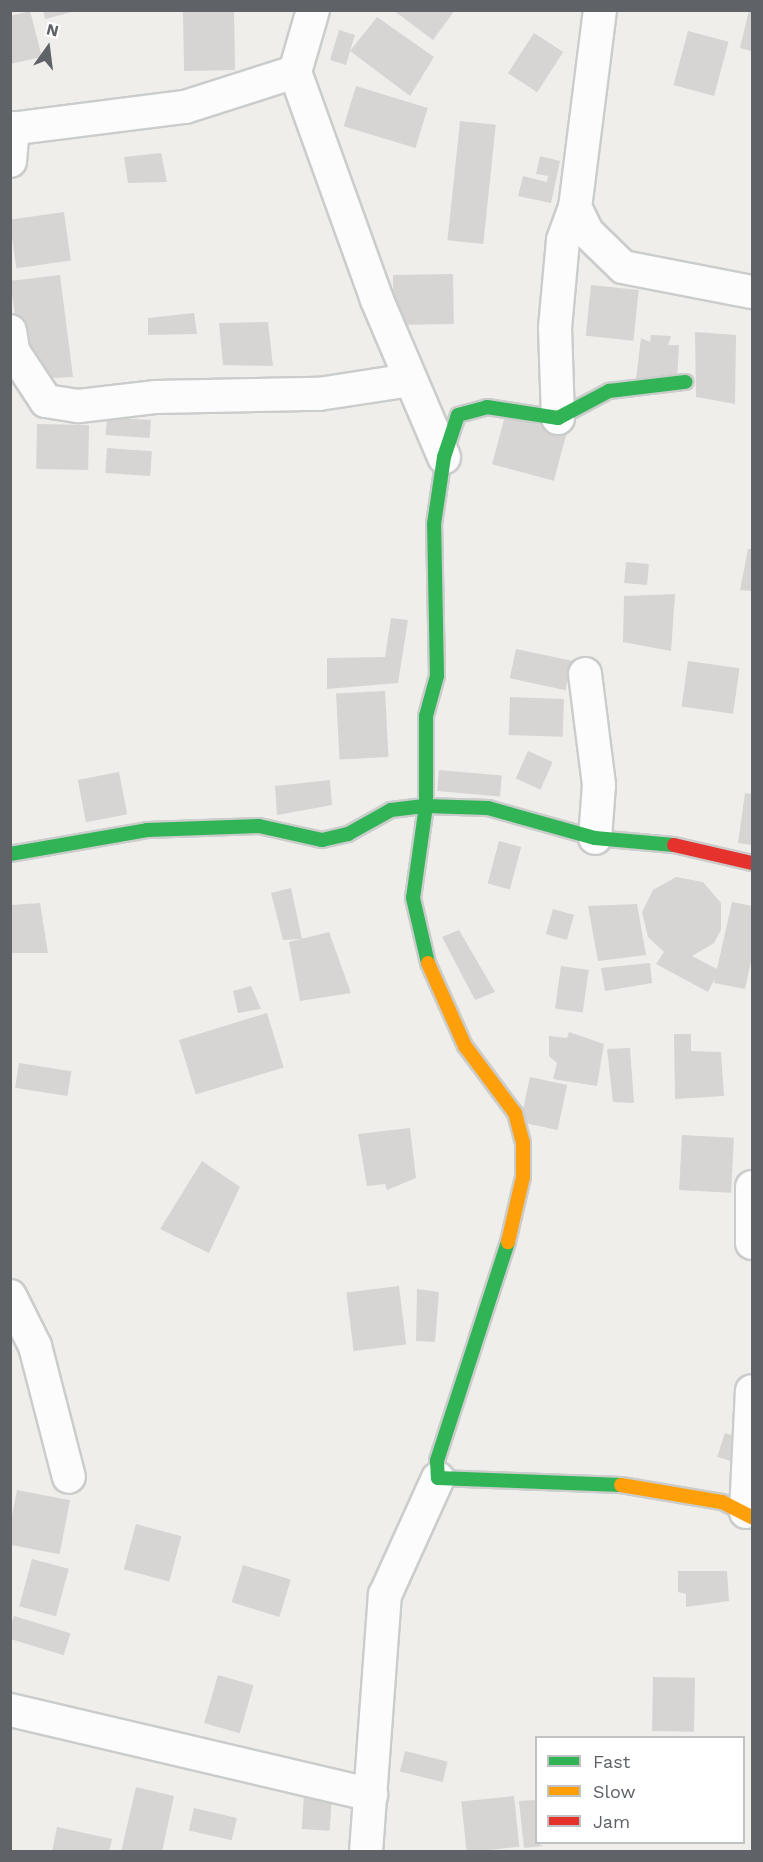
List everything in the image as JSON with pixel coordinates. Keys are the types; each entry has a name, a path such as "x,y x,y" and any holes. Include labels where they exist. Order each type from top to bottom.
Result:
{"street":[{"path":"313,10 295,72 411,380 444,457"},
{"path":"558,418 555,328 563,240 575,207 600,10"},
{"path":"10,161 12,128 185,107 295,72"},
{"path":"575,207 604,254 623,267 753,292"},
{"path":"10,331 13,351 46,401 79,406 156,397 319,394 411,380"},
{"path":"366,1851 385,1595 438,1478 437,1461 487,1296 517,1218 523,1143 515,1113 465,1046 432,982 413,898 426,806 426,716 437,676 440,621 434,524 444,457 458,415 487,407 558,418 609,391 685,382"},
{"path":"585,674 599,785 595,838"},
{"path":"10,854 147,830 259,826 322,840 348,834 391,810 426,806 488,808 595,838 682,846 753,863"},
{"path":"752,1187 753,1243"},
{"path":"10,1296 34,1346 69,1478"},
{"path":"438,1478 588,1480 722,1502 749,1514 753,1391"},
{"path":"10,1710 371,1795"}],"building":[{"path":"43,10 76,10 76,11 45,19"},
{"path":"234,10 235,70 184,71 183,11"},
{"path":"393,10 455,10 433,40"},
{"path":"749,10 752,10 752,51 740,48"},
{"path":"30,11 42,57 10,64 10,16"},
{"path":"377,17 434,57 410,96 350,51"},
{"path":"339,30 355,35 346,65 330,60"},
{"path":"688,31 729,42 714,96 674,85"},
{"path":"534,33 563,52 537,92 508,73"},
{"path":"356,86 428,108 415,148 344,126"},
{"path":"460,121 496,125 483,244 447,240"},
{"path":"161,153 167,182 128,183 124,157"},
{"path":"540,156 560,161 551,203 518,196 523,176 547,182 548,176 536,174"},
{"path":"64,212 71,261 16,268 10,220"},
{"path":"453,274 454,324 394,325 393,275"},
{"path":"60,275 73,377 31,379 21,355 10,281"},
{"path":"591,285 639,290 633,341 586,336"},
{"path":"194,313 197,334 148,335 148,318"},
{"path":"268,322 273,366 223,365 219,323"},
{"path":"695,332 736,335 735,404 696,397"},
{"path":"651,335 671,336 668,345 679,345 677,378 635,388 641,338 650,342"},
{"path":"505,416 567,433 554,481 492,464"},
{"path":"107,417 151,420 150,438 106,435"},
{"path":"37,424 89,425 88,470 36,469"},
{"path":"107,448 152,451 150,476 105,473"},
{"path":"748,549 752,549 752,591 740,590"},
{"path":"626,562 649,564 647,585 624,583"},
{"path":"675,594 671,651 623,642 624,596"},
{"path":"391,618 408,620 398,683 327,689 327,658 385,657"},
{"path":"516,649 572,661 566,690 510,678"},
{"path":"688,661 739,668 733,714 682,707"},
{"path":"385,691 388,757 340,759 336,694"},
{"path":"510,697 564,699 563,737 509,735"},
{"path":"528,751 553,762 540,789 516,778"},
{"path":"439,770 502,775 500,796 437,791"},
{"path":"119,772 127,814 86,822 78,780"},
{"path":"330,780 332,805 277,815 275,786"},
{"path":"745,793 752,794 752,845 738,843"},
{"path":"499,841 521,847 510,889 488,884"},
{"path":"676,877 703,882 721,903 721,930 714,943 692,956 717,969 732,902 752,906 752,957 745,989 714,983 715,978 708,992 656,964 664,952 648,937 642,912 653,890"},
{"path":"291,888 302,939 283,940 271,893"},
{"path":"40,903 48,953 10,953 10,905"},
{"path":"637,904 646,955 598,961 588,906"},
{"path":"553,909 574,915 567,940 546,934"},
{"path":"459,930 495,992 475,1000 442,937"},
{"path":"329,932 351,993 300,1001 289,942"},
{"path":"650,963 652,983 605,991 601,968"},
{"path":"561,966 589,970 583,1012 555,1009"},
{"path":"251,986 261,1009 238,1013 233,991"},
{"path":"267,1013 284,1068 196,1094 179,1040"},
{"path":"569,1032 604,1044 597,1086 553,1079 557,1063 549,1056 549,1036 567,1038"},
{"path":"674,1034 691,1034 691,1051 721,1052 724,1096 675,1099"},
{"path":"630,1048 634,1103 613,1102 607,1049"},
{"path":"19,1063 71,1071 67,1096 15,1088"},
{"path":"530,1077 567,1085 558,1130 520,1122"},
{"path":"410,1128 416,1178 387,1190 385,1184 367,1186 358,1134"},
{"path":"682,1135 734,1138 731,1193 679,1190"},
{"path":"202,1161 240,1187 209,1253 160,1229"},
{"path":"399,1286 406,1345 354,1351 346,1292"},
{"path":"417,1289 439,1292 435,1342 416,1341"},
{"path":"725,1433 744,1439 736,1463 717,1457"},
{"path":"17,1490 70,1500 60,1554 10,1545 10,1526"},
{"path":"136,1524 181,1536 169,1582 124,1569"},
{"path":"32,1559 69,1569 56,1616 19,1606"},
{"path":"243,1565 291,1580 279,1617 232,1602"},
{"path":"678,1571 727,1571 729,1601 686,1607 686,1594 678,1592"},
{"path":"14,1616 70,1633 64,1655 10,1639"},
{"path":"218,1675 254,1685 240,1733 204,1723"},
{"path":"653,1677 695,1678 694,1732 652,1731"},
{"path":"405,1751 448,1762 443,1782 400,1771"},
{"path":"136,1787 174,1796 162,1852 121,1852"},
{"path":"304,1795 332,1797 330,1831 302,1829"},
{"path":"514,1796 519,1847 467,1852 461,1802"},
{"path":"535,1800 535,1844 543,1846 524,1848 519,1801"},
{"path":"194,1808 237,1818 232,1840 189,1830"},
{"path":"57,1827 112,1839 109,1852 52,1852"}],"traffic: fast":[{"path":"428,963 413,898 426,806 426,716 437,676 434,524 444,457 458,415 487,407 558,418 609,391 685,382"},
{"path":"10,854 147,830 259,826 322,840 348,834 391,810 426,806 488,808 595,838 674,845"},
{"path":"508,1242 437,1461 438,1478 621,1485"}],"traffic: slow":[{"path":"428,963 465,1046 515,1113 523,1143 523,1177 508,1242"},
{"path":"621,1485 722,1502 752,1517"}],"traffic: jam":[{"path":"674,845 752,863"}]}
